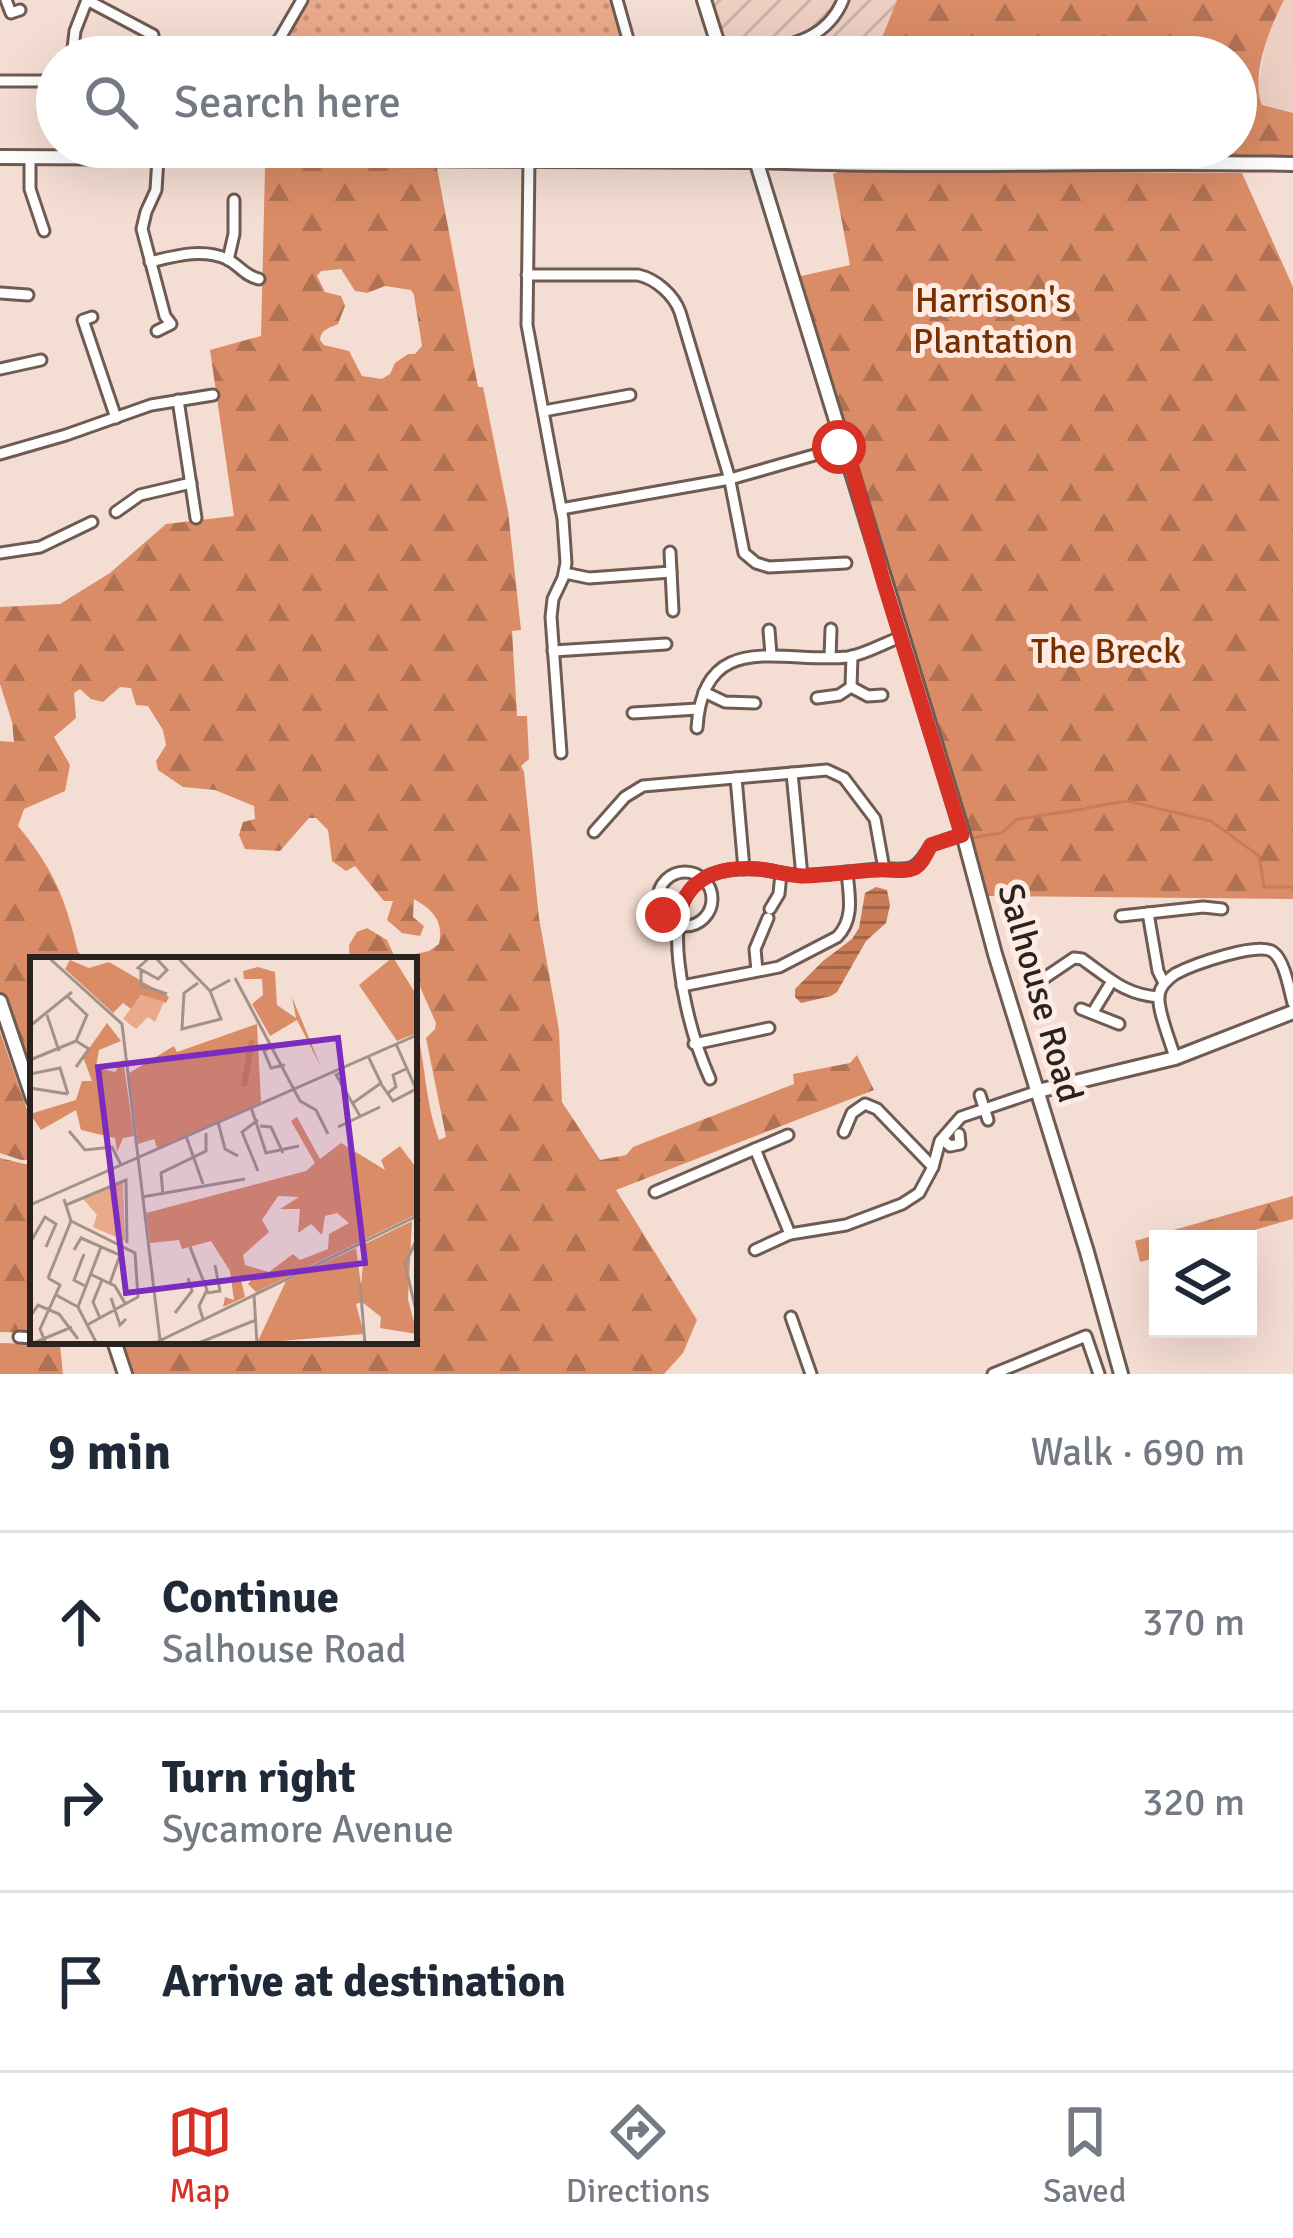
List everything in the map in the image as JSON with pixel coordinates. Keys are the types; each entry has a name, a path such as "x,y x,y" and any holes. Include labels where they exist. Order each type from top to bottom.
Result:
{"street":[{"path":"6,0 11,14"},
{"path":"75,36 87,0 153,35"},
{"path":"281,36 302,0"},
{"path":"617,0 627,36"},
{"path":"704,0 715,36"},
{"path":"813,36 831,22 843,0"},
{"path":"0,81 36,81"},
{"path":"0,157 36,156"},
{"path":"30,157 30,189 46,224"},
{"path":"1257,164 1293,164"},
{"path":"157,168 156,190 142,221 165,316 176,320 157,332"},
{"path":"529,168 527,325 561,509 565,573 551,608 564,746"},
{"name":"Salhouse Road","path":"758,168 846,446 1121,1374"},
{"path":"228,260 234,200"},
{"path":"150,262 197,253 228,260 254,277 244,289"},
{"path":"527,275 638,275 653,280 674,299 730,478 748,558 769,567 838,560"},
{"path":"0,293 22,292"},
{"path":"83,320 116,418"},
{"path":"0,369 34,358"},
{"path":"0,454 151,405 213,395"},
{"path":"544,411 630,395"},
{"path":"178,400 196,518"},
{"path":"561,509 730,478 846,446"},
{"path":"116,512 140,495 191,483"},
{"path":"0,554 40,547 92,522"},
{"path":"670,552 674,611"},
{"path":"565,573 589,578 671,572"},
{"path":"770,629 771,655"},
{"path":"830,656 831,629"},
{"path":"633,713 700,718 704,692 731,664 751,656 852,656 901,637"},
{"path":"553,651 666,644"},
{"path":"851,687 852,656"},
{"path":"851,687 868,696 882,695"},
{"path":"817,698 839,695 851,687"},
{"path":"704,692 725,702 754,703"},
{"path":"594,832 637,788 827,770 844,778 878,825 884,869"},
{"path":"793,773 802,876"},
{"path":"736,778 744,869"},
{"path":"710,1079 694,1044 682,986 677,925 682,899 703,878 744,869 802,876 910,870 923,861 931,845 962,835"},
{"path":"683,872 694,873 712,893 712,904 694,925 677,925 660,910 661,886 683,872"},
{"path":"682,986 779,967 829,942 843,931 850,909 847,872"},
{"path":"757,971 755,949 782,873"},
{"path":"1121,916 1222,909"},
{"path":"1148,913 1158,971 1165,983"},
{"path":"755,1250 790,1234 846,1225 920,1193 942,1138 961,1117 986,1114 1038,1091 1175,1058 1293,1008 1278,957 1271,950 1260,948 1212,960 1165,983 1159,997 1175,1058"},
{"path":"1047,1010 1027,981 1072,952 1138,996 1159,997"},
{"path":"1093,1012 1112,981"},
{"path":"0,1001 30,1090"},
{"path":"1081,1009 1119,1024"},
{"path":"694,1044 769,1028"},
{"path":"980,1095 986,1114"},
{"path":"844,1132 852,1113 865,1104 877,1108 933,1167"},
{"path":"946,1108 957,1121"},
{"path":"655,1192 788,1135"},
{"path":"942,1138 950,1146 959,1139 962,1160"},
{"path":"755,1149 790,1234"},
{"path":"791,1316 811,1374"},
{"path":"993,1374 1087,1336 1099,1374"},
{"path":"19,1337 30,1337"},
{"path":"115,1344 125,1374"},
{"path":"1024,1361 1029,1374"}],"shaded area":[{"path":"309,0 612,0 622,36 289,36"},
{"path":"712,0 897,0 883,36 723,36"},
{"path":"1284,0 1293,0 1293,113 1262,105 1257,93 1268,31"},
{"path":"876,887 887,890 886,923 866,941 837,992 801,1003 795,989 852,939 859,928 865,893"}],"green space":[{"path":"897,0 1284,0 1263,51 1258,80 1262,105 1293,113 1293,158 1257,158 1257,36 883,36"},
{"path":"265,168 437,168 478,387 483,387 508,511 521,630 512,631 517,716 527,716 529,759 521,766 539,918 559,1030 562,1102 600,1160 626,1155 633,1147 794,1084 793,1074 850,1063 857,1055 874,1090 616,1190 697,1320 683,1353 664,1374 130,1374 120,1344 417,1344 417,1042 435,1128 439,1140 446,1137 426,1038 436,1023 417,975 417,957 411,955 439,944 436,917 414,899 413,917 424,926 420,936 402,933 387,920 393,901 384,901 355,866 346,871 332,861 328,830 316,818 309,818 280,851 245,849 239,835 243,822 255,819 254,806 215,790 183,787 158,770 156,761 166,745 163,730 148,706 136,705 131,688 120,687 103,702 80,689 74,693 76,718 54,737 70,765 65,791 24,809 18,826 49,871 78,952 84,957 30,957 30,1079 0,992 0,741 14,742 0,684 0,607 60,604 110,573 166,524 234,516 210,350 261,336","holes":["341,269 355,291 367,293 385,286 411,290 414,295 422,346 395,363 382,379 362,376 349,351 320,340 324,331 338,324 345,306 341,296 325,292 317,276 321,271"]},
{"path":"1242,173 1293,287 1293,899 987,896 797,277 850,265 833,174"},
{"path":"367,928 387,940 395,957 350,957 349,945 357,932"},
{"path":"0,1032 30,1118 30,1160 0,1153"},
{"path":"0,1158 30,1165 30,1333 0,1332"},
{"path":"1293,1196 1293,1219 1254,1230 1174,1230"},
{"path":"1149,1237 1149,1260 1140,1262 1135,1241"},
{"path":"0,1343 60,1345 63,1374 0,1374"}],"waterway":[{"path":"1086,808 1127,801 1211,821 1259,856 1264,887 1293,887"},
{"path":"971,838 1001,833 1018,819 1083,809"}],"route":[{"path":"663,915 677,925 682,899 692,887 724,872 754,868 802,876 910,870 923,861 931,845 962,835 846,446 839,447"}],"park label":[{"name":"Harrison's Plantation","path":"993,320"},
{"name":"The Breck","path":"1106,651"}]}
